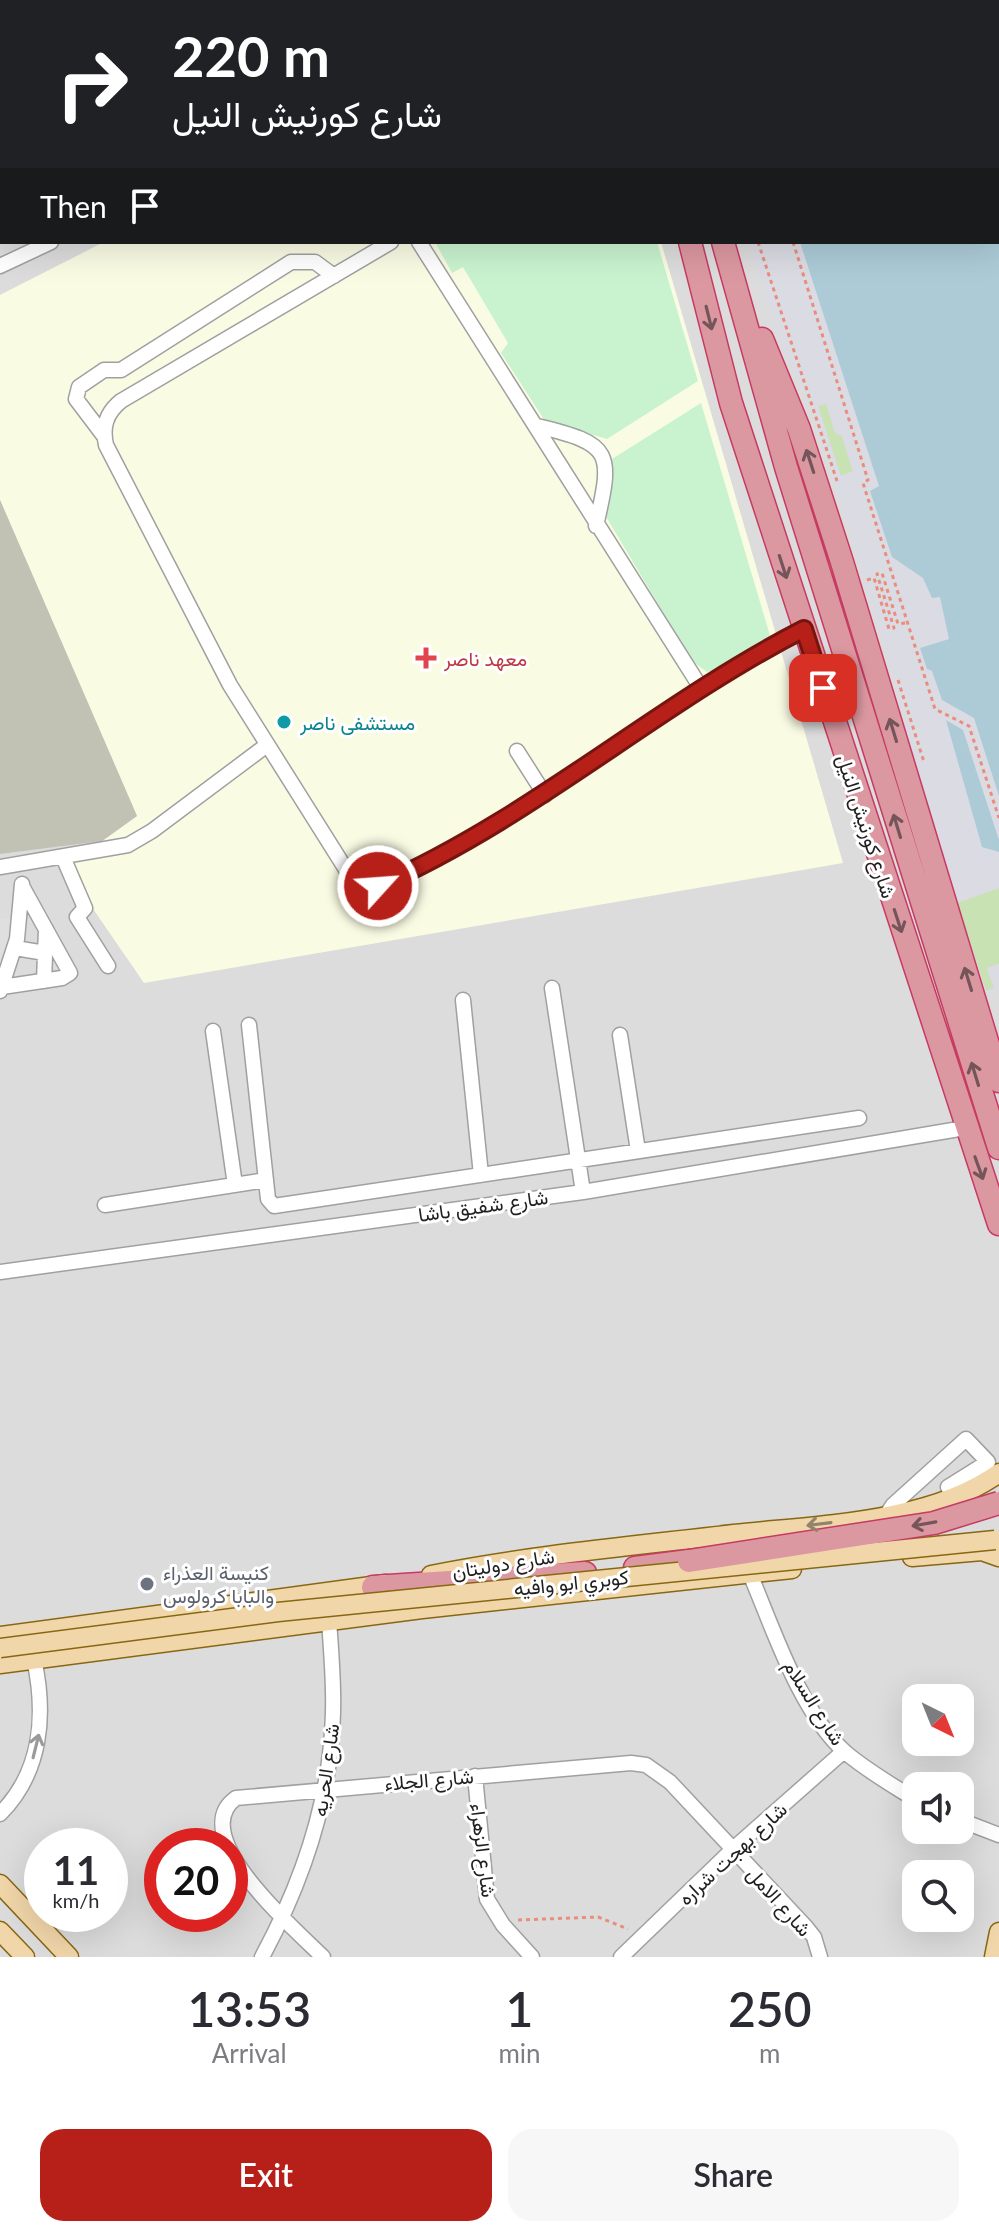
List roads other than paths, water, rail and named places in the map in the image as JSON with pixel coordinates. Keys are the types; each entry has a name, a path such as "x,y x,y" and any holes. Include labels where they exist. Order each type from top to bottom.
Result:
{"highway":[{"name":"شارع كورنيش النيل","path":"691,244 731,403 965,1128 999,1224"},
{"name":"شارع كورنيش النيل","path":"724,244 786,467 999,1148"},
{"path":"735,284 799,429 999,1081"},
{"path":"731,403 738,407 754,406 765,394"},
{"path":"754,475 758,468 772,462 786,467"},
{"path":"373,1587 593,1573 689,1561 934,1523 999,1503"}],"main road":[{"name":"شارع دوليتان","path":"0,1636 373,1587 499,1562 887,1514 954,1498 999,1473"},
{"name":"كوبري ابو وافيه","path":"0,1648 278,1612 999,1539"},
{"name":"شارع دوليتان","path":"0,1664 329,1620 750,1574 982,1551 999,1557"},
{"path":"0,1884 69,1957"},
{"path":"0,1931 24,1956 38,1947 45,1933"},
{"path":"994,1957 999,1932"}],"street":[{"path":"0,266 47,244"},
{"path":"104,436 108,416 121,401 388,244"},
{"path":"420,244 701,688"},
{"path":"334,276 315,262 291,262 121,370 104,370 79,387 76,399 104,436 230,685 352,879 364,886 378,886 390,881 545,795 701,688 804,629"},
{"path":"537,426 577,435 592,443 601,455 606,483 596,526"},
{"path":"0,867 136,841 267,745"},
{"path":"517,751 545,795"},
{"path":"63,857 85,908 77,917 108,966"},
{"path":"20,864 22,886 1,989 62,978 70,973 22,886"},
{"path":"44,981 46,928"},
{"path":"0,942 11,951 45,953"},
{"path":"552,988 583,1192"},
{"path":"463,1000 481,1175"},
{"path":"249,1025 268,1199 274,1206 859,1118"},
{"path":"213,1031 235,1185"},
{"path":"620,1035 638,1151"},
{"name":"شارع شفيق باشا","path":"0,1272 583,1192 965,1128"},
{"path":"105,1205 266,1180"},
{"path":"887,1514 966,1439 988,1462 948,1487 954,1498"},
{"name":"شارع السلام","path":"750,1574 792,1671 828,1733 844,1751 902,1790"},
{"name":"شارع الحريه","path":"262,1957 284,1918 318,1823 326,1788 333,1712 329,1620"},
{"path":"0,1814 25,1778 36,1750 42,1719 41,1689 34,1659"},
{"name":"شارع بهجت شراره","path":"621,1957 733,1849 844,1751"},
{"name":"شارع الجلاء","path":"284,1918 261,1897 238,1867 222,1821 229,1803 245,1795 590,1765 646,1765 659,1772 733,1849"},
{"name":"شارع الزهراء","path":"475,1776 484,1887 501,1922 532,1957"},
{"path":"974,1825 999,1835"},
{"name":"شارع الامل","path":"733,1849 806,1927 814,1937 820,1957"},
{"path":"284,1918 323,1957"}],"water":[{"path":"801,244 999,244 999,796 974,718 942,700 932,671 927,669 920,648 949,639 940,597 932,598 923,578 892,557 870,491 879,486"},
{"path":"946,720 963,730 999,840 999,852 982,847"}],"place":[{"name":"معهد ناصر","path":"426,658"},
{"name":"مستشفى ناصر","path":"284,722"},
{"name":"كنيسة العذراء والبابا كرولوس","path":"147,1584"}]}
